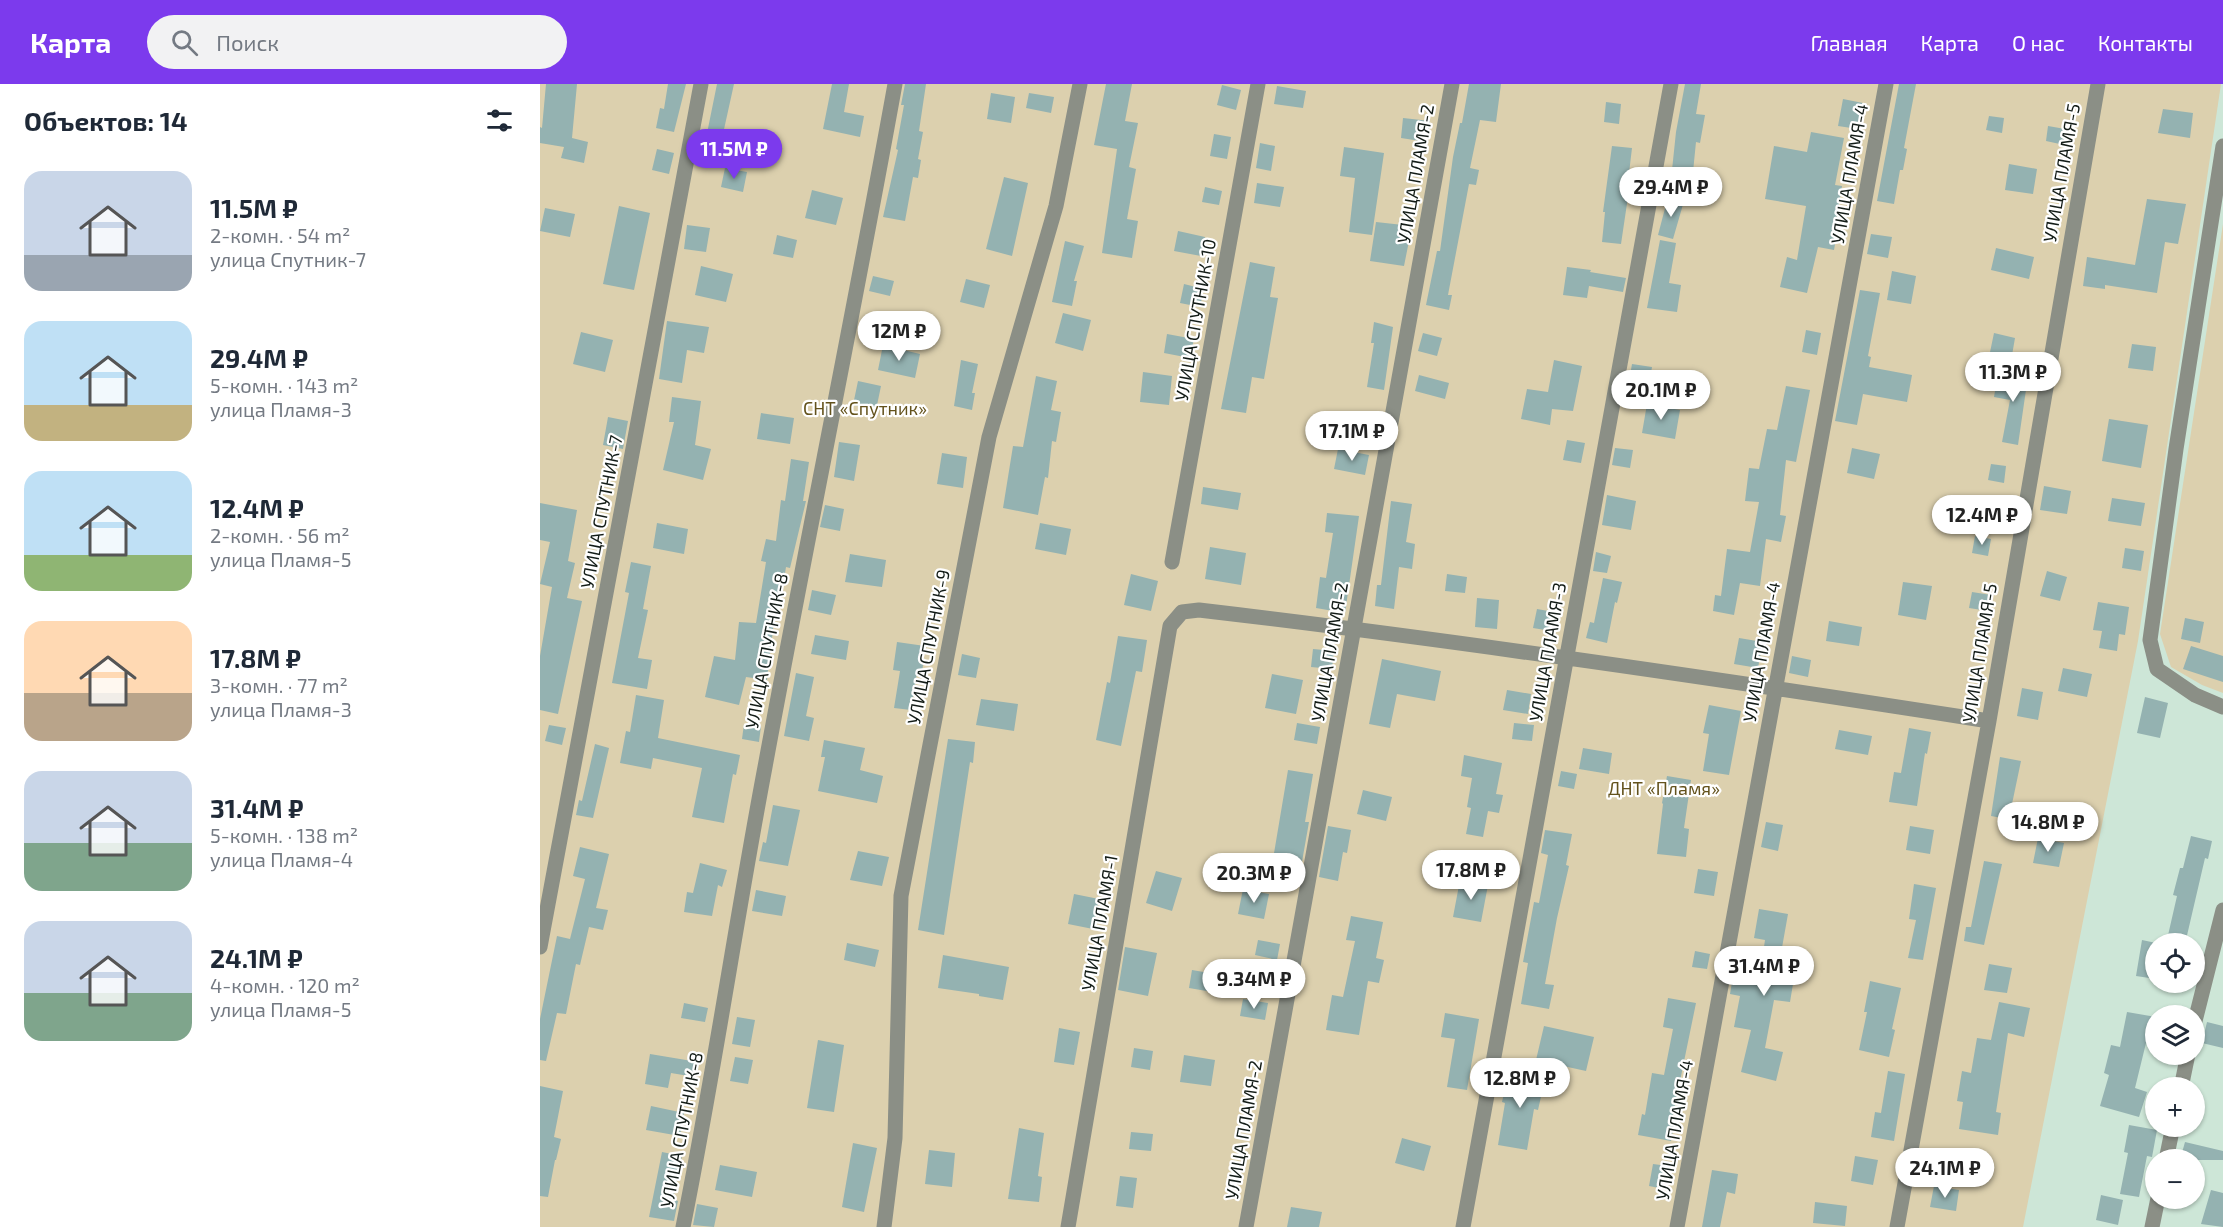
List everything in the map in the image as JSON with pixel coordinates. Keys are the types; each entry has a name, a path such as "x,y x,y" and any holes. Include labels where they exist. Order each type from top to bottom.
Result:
{"street":[{"name":"УЛИЦА СПУТНИК-7","path":"540,947 702,84"},
{"name":"УЛИЦА СПУТНИК-8","path":"683,1227 709,1094 764,770 895,84"},
{"name":"УЛИЦА СПУТНИК-9","path":"884,1227 895,1138 901,896 989,437 1056,206 1080,84"},
{"name":"УЛИЦА СПУТНИК-10","path":"1172,562 1258,84"},
{"name":"УЛИЦА ПЛАМЯ-2","path":"1246,1227 1452,84"},
{"name":"УЛИЦА ПЛАМЯ-3","path":"1463,1227 1671,84"},
{"name":"УЛИЦА ПЛАМЯ-4","path":"1677,1227 1886,84"},
{"name":"УЛИЦА ПЛАМЯ-5","path":"1897,1227 1989,722 2097,84"},
{"path":"2223,146 2176,449 2150,640 2157,669 2195,695 2223,707"},
{"name":"УЛИЦА ПЛАМЯ-1","path":"1068,1227 1170,626 1182,612 1199,610 1354,628"},
{"path":"1354,628 1775,688 1989,722"},
{"path":"2199,1005 2223,910"},
{"path":"2152,1227 2156,1209"}],"green space":[{"name":"ДНТ «Пламя»","path":"540,84 2221,84 2138,641 2023,1227 540,1227"},
{"path":"2223,224 2223,693 2202,685 2171,667 2160,634"}],"building":[{"path":"546,84 577,84 572,138 588,142 584,163 561,158 564,147 540,143"},
{"path":"668,84 686,84 674,132 656,128 660,108 664,109"},
{"path":"717,84 734,84 717,161 702,158"},
{"path":"832,84 849,84 844,112 864,116 860,137 823,129"},
{"path":"905,84 926,84 919,131 923,132 918,159 921,160 918,178 913,177 905,221 883,217 898,150 896,149 904,105 901,105"},
{"path":"1106,84 1132,84 1125,121 1138,123 1129,167 1136,169 1127,219 1138,221 1132,258 1102,253 1117,149 1094,145"},
{"path":"1469,84 1501,84 1496,122 1480,120 1470,168 1479,170 1476,185 1469,184 1448,295 1452,295 1449,310 1426,305 1437,251 1440,251 1453,157"},
{"path":"1685,84 1701,84 1696,114 1705,115 1700,143 1696,142 1693,172 1672,170"},
{"path":"1899,84 1916,84 1904,148 1907,149 1903,170 1900,170 1894,204 1877,201"},
{"path":"1222,85 1241,90 1236,110 1217,105"},
{"path":"1277,86 1306,91 1303,108 1274,104"},
{"path":"991,93 1015,97 1011,123 987,119"},
{"path":"1029,93 1054,97 1051,113 1026,108"},
{"path":"1843,99 1863,103 1858,129 1838,126"},
{"path":"1606,102 1621,104 1619,124 1604,122"},
{"path":"2163,109 2193,113 2190,138 2158,133"},
{"path":"1989,116 2004,118 2002,133 1986,130"},
{"path":"1403,118 1430,121 1427,142 1401,138"},
{"path":"2048,126 2071,130 2069,146 2046,141"},
{"path":"1811,132 1844,138 1835,185 1842,186 1834,250 1818,247 1807,293 1780,287 1787,257 1797,260 1806,206 1765,199 1774,146 1807,152"},
{"path":"1214,134 1231,137 1227,159 1210,156"},
{"path":"1260,143 1275,146 1271,171 1256,168"},
{"path":"1612,146 1632,148 1627,190 1629,190 1621,244 1602,242 1605,212 1603,212"},
{"path":"1344,147 1384,153 1372,235 1349,232 1355,178 1340,176"},
{"path":"657,149 674,153 669,174 652,170"},
{"path":"2009,164 2037,169 2033,194 2005,190"},
{"path":"725,168 747,172 743,192 721,187"},
{"path":"1004,177 1028,183 1012,256 986,249"},
{"path":"1257,183 1284,187 1280,207 1254,203"},
{"path":"1205,187 1222,191 1219,205 1202,202"},
{"path":"812,190 843,198 836,225 805,218"},
{"path":"1668,197 1684,201 1673,239 1658,235"},
{"path":"2147,199 2186,204 2178,244 2165,242 2157,293 2105,285 2105,289 2083,286 2087,257 2135,265"},
{"path":"619,206 650,213 634,290 603,284"},
{"path":"545,208 575,214 570,237 540,231"},
{"path":"1376,222 1412,226 1404,266 1370,261"},
{"path":"687,225 710,228 706,252 684,249"},
{"path":"1178,231 1205,237 1201,256 1174,251"},
{"path":"1871,234 1892,237 1888,258 1867,254"},
{"path":"777,235 797,240 793,258 773,254"},
{"path":"1660,240 1676,243 1669,283 1681,285 1677,312 1647,308"},
{"path":"1065,241 1084,246 1074,281 1077,281 1072,306 1052,302"},
{"path":"1996,248 2034,257 2029,279 1991,270"},
{"path":"1250,262 1275,267 1270,297 1278,298 1264,379 1252,377 1246,413 1221,409"},
{"path":"701,266 733,274 726,302 695,295"},
{"path":"1567,267 1626,278 1623,292 1589,286 1587,298 1563,295"},
{"path":"1892,271 1916,276 1911,304 1887,300"},
{"path":"873,276 894,281 890,296 869,291"},
{"path":"966,279 990,285 984,308 960,302"},
{"path":"1184,284 1204,289 1200,307 1180,303"},
{"path":"1860,290 1880,293 1868,356 1871,357 1869,367 1912,375 1907,402 1863,394 1857,425 1835,421"},
{"path":"1063,313 1091,320 1083,351 1055,343"},
{"path":"667,321 709,327 704,353 687,350 682,383 659,379"},
{"path":"1374,322 1393,327 1384,390 1367,387 1374,343 1371,343"},
{"path":"1806,330 1821,333 1817,355 1802,352"},
{"path":"581,332 613,340 605,372 573,364"},
{"path":"1423,333 1442,338 1437,356 1418,351"},
{"path":"1994,333 2015,338 2011,361 1989,357"},
{"path":"1167,334 1194,339 1190,358 1164,353"},
{"path":"2132,344 2156,347 2153,371 2128,368"},
{"path":"883,345 920,354 915,378 878,370"},
{"path":"961,360 978,364 972,393 975,393 972,410 954,406"},
{"path":"1554,360 1582,366 1573,411 1552,409 1550,425 1521,419 1527,389 1548,392"},
{"path":"1632,364 1652,367 1645,408 1625,404"},
{"path":"2016,367 2029,369 2018,445 2002,442 2010,400 1994,397 1997,379 2013,382"},
{"path":"1143,372 1172,376 1169,405 1140,402"},
{"path":"1419,375 1449,383 1445,399 1415,391"},
{"path":"1036,376 1057,381 1051,410 1061,412 1056,442 1052,441 1048,478 1045,477 1038,515 1003,508 1013,446 1023,447"},
{"path":"858,381 881,386 876,410 853,405"},
{"path":"1786,386 1810,390 1796,462 1786,460 1780,515 1786,516 1781,542 1766,539 1760,586 1740,583 1734,615 1713,611 1715,595 1721,596 1727,549 1750,552 1759,502 1745,501 1749,468 1759,469 1767,429 1777,430"},
{"path":"672,397 701,401 695,445 711,449 703,480 663,470 674,422 669,422"},
{"path":"1647,404 1680,410 1675,439 1642,433"},
{"path":"761,413 794,418 790,444 757,439"},
{"path":"608,417 628,421 623,449 603,445"},
{"path":"2109,419 2148,425 2141,468 2102,461"},
{"path":"1567,440 1585,443 1581,463 1563,460"},
{"path":"839,442 860,445 854,481 834,477"},
{"path":"1615,448 1633,450 1630,468 1612,465"},
{"path":"1852,448 1880,454 1874,479 1847,473"},
{"path":"1338,449 1369,455 1365,475 1334,469"},
{"path":"942,453 967,457 963,488 937,484"},
{"path":"791,459 809,462 803,501 806,501 790,568 786,567 780,605 776,605 767,680 746,677 739,705 705,697 714,656 735,660 739,622 756,623 766,562 761,561 766,539 776,541 781,500 785,501"},
{"path":"1991,464 2006,466 2004,483 1988,480"},
{"path":"2044,486 2071,491 2067,514 2040,510"},
{"path":"1203,487 1241,493 1238,510 1201,504"},
{"path":"1607,495 1636,501 1631,530 1602,525"},
{"path":"2112,498 2145,503 2141,526 2108,521"},
{"path":"1391,501 1412,504 1406,542 1415,544 1412,569 1399,567 1394,609 1375,606 1377,585 1381,585"},
{"path":"540,503 577,510 568,561 575,563 567,598 582,601 558,714 540,710 540,656 552,587 540,584 550,542 540,540"},
{"path":"825,505 844,509 840,531 820,527"},
{"path":"1327,513 1359,516 1345,613 1316,608 1320,577 1326,578 1333,533 1325,532"},
{"path":"657,523 688,529 684,554 653,548"},
{"path":"1040,523 1071,529 1066,555 1035,549"},
{"path":"1975,536 1991,539 1988,556 1972,553"},
{"path":"1210,547 1246,553 1241,585 1205,579"},
{"path":"2125,548 2144,551 2141,571 2122,568"},
{"path":"1596,552 1611,556 1607,573 1593,571"},
{"path":"850,554 886,560 882,587 845,582"},
{"path":"631,562 651,566 643,609 648,610 638,658 652,660 647,689 612,683 629,593 625,592"},
{"path":"2047,571 2067,577 2060,601 2040,596"},
{"path":"1131,574 1158,581 1151,611 1124,605"},
{"path":"1447,574 1467,577 1465,593 1445,591"},
{"path":"1603,578 1622,582 1617,603 1615,602 1607,643 1586,638 1590,622 1594,623"},
{"path":"1903,582 1932,586 1926,620 1898,615"},
{"path":"812,590 836,595 831,615 808,610"},
{"path":"1972,592 1991,595 1988,611 1969,608"},
{"path":"1477,598 1499,600 1497,629 1475,627"},
{"path":"2098,602 2129,607 2125,635 2119,634 2117,651 2099,648 2102,631 2093,630"},
{"path":"1537,609 1554,612 1551,631 1533,628"},
{"path":"2185,618 2204,622 2200,643 2181,639"},
{"path":"1829,621 1862,627 1859,646 1826,641"},
{"path":"815,635 849,641 846,660 811,654"},
{"path":"1118,636 1147,640 1142,672 1136,671 1121,746 1096,740 1107,682 1110,683"},
{"path":"1739,638 1763,642 1758,668 1734,664"},
{"path":"897,642 925,646 922,674 917,673 911,710 894,708 900,671 893,670"},
{"path":"2191,646 2223,656 2223,682 2183,669"},
{"path":"1313,649 1334,651 1332,669 1311,667"},
{"path":"962,654 980,658 976,678 958,675"},
{"path":"1792,656 1811,660 1808,677 1789,673"},
{"path":"1382,659 1441,671 1435,701 1397,694 1390,728 1369,724"},
{"path":"2063,668 2092,674 2087,697 2058,691"},
{"path":"796,673 814,677 806,716 814,718 809,741 784,736"},
{"path":"1272,674 1303,680 1296,714 1265,708"},
{"path":"2022,688 2043,692 2038,720 2017,716"},
{"path":"1507,690 1531,694 1528,714 1503,710"},
{"path":"636,695 664,700 658,738 740,755 736,775 733,774 724,823 692,817 702,768 653,758 651,769 620,763 626,731 630,732"},
{"path":"2145,697 2168,703 2160,738 2137,733"},
{"path":"981,699 1018,704 1014,731 976,725"},
{"path":"1709,705 1741,711 1729,775 1703,771 1709,734 1703,733"},
{"path":"1297,723 1320,727 1317,744 1294,740"},
{"path":"1514,723 1534,725 1532,741 1512,739"},
{"path":"744,724 761,726 759,742 742,739"},
{"path":"549,725 566,728 562,745 545,741"},
{"path":"1909,728 1931,732 1927,754 1925,753 1917,806 1889,802 1894,772 1901,773"},
{"path":"1839,730 1872,736 1868,755 1835,749"},
{"path":"948,739 975,742 944,935 918,930"},
{"path":"824,740 865,748 860,770 883,776 877,803 818,791 825,757 821,757"},
{"path":"595,744 609,748 593,818 576,815 579,800 582,801"},
{"path":"1583,748 1612,753 1609,774 1579,769"},
{"path":"1464,755 1502,763 1496,794 1503,795 1499,813 1488,811 1483,837 1466,834 1471,808 1467,807 1472,778 1461,776"},
{"path":"2000,757 2021,761 2012,804 2014,805 2012,820 1991,816"},
{"path":"1288,770 1313,774 1305,822 1309,822 1300,873 1296,873 1296,876 1271,871"},
{"path":"1561,771 1577,774 1574,789 1558,786"},
{"path":"1667,776 1691,780 1684,828 1689,829 1686,857 1657,854"},
{"path":"1363,790 1392,797 1386,821 1357,814"},
{"path":"773,805 800,810 788,866 759,861 763,842 766,843"},
{"path":"1766,822 1783,825 1778,851 1761,847"},
{"path":"1328,826 1351,830 1347,853 1343,852 1338,881 1319,877"},
{"path":"1910,826 1934,830 1930,854 1906,850"},
{"path":"1545,830 1572,834 1566,865 1569,866 1545,984 1554,985 1549,1009 1521,1004 1528,963 1523,962 1534,902 1539,903 1548,855 1541,853"},
{"path":"2191,836 2212,841 2208,859 2205,858 2188,933 2169,933 2177,896 2173,895 2180,868 2183,868"},
{"path":"2038,838 2064,843 2059,867 2033,863"},
{"path":"580,847 609,854 596,908 608,910 603,930 589,927 580,965 576,964 566,1014 557,1013 546,1061 540,1060 540,1019 557,936 570,939 585,879 573,876"},
{"path":"858,851 889,857 882,886 850,880"},
{"path":"1488,852 1510,856 1507,873 1485,870"},
{"path":"1984,861 2002,864 1984,945 1964,941 1966,927 1971,927"},
{"path":"700,863 727,870 722,887 718,885 712,916 684,912 687,892 693,893"},
{"path":"1698,869 1718,872 1714,896 1694,893"},
{"path":"1156,871 1182,878 1172,911 1146,903"},
{"path":"1460,880 1488,885 1481,922 1453,917"},
{"path":"1914,884 1936,888 1923,960 1908,958 1916,920 1909,919"},
{"path":"1243,889 1269,894 1264,919 1238,914"},
{"path":"756,890 786,896 782,916 752,911"},
{"path":"1074,894 1099,899 1093,929 1068,924"},
{"path":"1759,909 1788,914 1778,970 1795,972 1790,1002 1774,1000 1765,1048 1783,1052 1776,1081 1741,1072 1751,1030 1734,1027 1740,996 1730,994 1733,976 1759,980 1765,940 1754,938"},
{"path":"1351,916 1383,922 1376,958 1384,960 1379,983 1368,981 1359,1035 1326,1030 1332,995 1343,997 1355,941 1346,940"},
{"path":"1258,940 1280,944 1277,960 1255,955"},
{"path":"2142,940 2145,941 2145,977 2136,976"},
{"path":"847,943 879,950 875,967 844,960"},
{"path":"1125,947 1157,953 1148,996 1118,990"},
{"path":"1695,951 1710,954 1707,969 1692,967"},
{"path":"943,955 1009,967 1003,1000 938,988"},
{"path":"1989,964 2012,968 2007,993 1984,990"},
{"path":"1192,970 1227,976 1224,994 1189,988"},
{"path":"1870,981 1901,988 1892,1029 1895,1030 1889,1057 1859,1050 1867,1012 1864,1012"},
{"path":"1668,998 1696,1003 1672,1120 1675,1120 1671,1141 1638,1135 1642,1114 1645,1115 1652,1073 1664,1075 1673,1029 1663,1027"},
{"path":"1243,999 1268,1003 1265,1020 1240,1016"},
{"path":"1999,1002 2030,1008 2024,1037 2008,1033 1996,1112 2001,1113 1998,1135 1959,1129 1963,1102 1957,1101 1962,1071 1971,1073 1977,1038 1991,1040"},
{"path":"684,1003 708,1008 705,1022 681,1018"},
{"path":"2127,1012 2145,1015 2145,1047 2135,1088 2145,1091 2139,1117 2100,1106 2109,1075 2104,1073 2111,1045 2120,1047"},
{"path":"1445,1013 1479,1019 1467,1090 1447,1087 1455,1039 1441,1037"},
{"path":"737,1017 755,1020 750,1047 732,1044"},
{"path":"2207,1022 2223,1026 2223,1048 2205,1044"},
{"path":"1544,1026 1594,1037 1586,1071 1536,1060"},
{"path":"1059,1028 1080,1032 1074,1065 1054,1062"},
{"path":"818,1040 844,1045 834,1112 807,1108"},
{"path":"1134,1048 1153,1051 1150,1070 1131,1067"},
{"path":"650,1054 698,1062 695,1077 671,1073 668,1088 645,1084"},
{"path":"1184,1055 1215,1060 1211,1086 1180,1082"},
{"path":"735,1057 753,1060 748,1084 730,1081"},
{"path":"1509,1071 1545,1079 1538,1110 1534,1109 1527,1150 1498,1145 1505,1103 1502,1102"},
{"path":"1888,1071 1905,1074 1894,1141 1871,1137 1875,1112 1881,1113"},
{"path":"540,1086 563,1091 554,1137 561,1139 548,1197 540,1196"},
{"path":"651,1106 684,1113 680,1136 646,1130"},
{"path":"2129,1125 2145,1128 2145,1137 2156,1137 2153,1149 2145,1149 2145,1166 2139,1197 2120,1194 2128,1153 2124,1152"},
{"path":"1019,1128 1044,1133 1038,1176 1042,1177 1039,1202 1008,1199"},
{"path":"1131,1132 1153,1134 1151,1151 1129,1149"},
{"path":"1402,1138 1431,1146 1424,1171 1395,1163"},
{"path":"2185,1142 2223,1151 2223,1160 2205,1160 2205,1149 2183,1149"},
{"path":"853,1143 877,1148 864,1212 842,1207"},
{"path":"929,1150 955,1153 952,1187 925,1184"},
{"path":"662,1152 682,1156 673,1199 678,1201 674,1221 649,1217"},
{"path":"1855,1156 1878,1160 1873,1185 1851,1181"},
{"path":"1653,1164 1668,1166 1664,1189 1649,1186"},
{"path":"720,1165 757,1172 752,1197 715,1190"},
{"path":"1712,1170 1738,1174 1735,1194 1727,1192 1720,1227 1702,1227"},
{"path":"1120,1176 1137,1178 1133,1208 1116,1206"},
{"path":"1934,1186 1959,1190 1956,1211 1930,1207"},
{"path":"2211,1190 2223,1193 2223,1227 2201,1224"},
{"path":"2101,1195 2123,1200 2118,1225 2096,1220"},
{"path":"1815,1202 1847,1206 1845,1226 1813,1223"},
{"path":"697,1204 718,1208 714,1227 693,1225"},
{"path":"1291,1207 1322,1212 1319,1227 1287,1227"}],"park label":[{"name":"СНТ «Спутник»","path":"865,409"}]}
